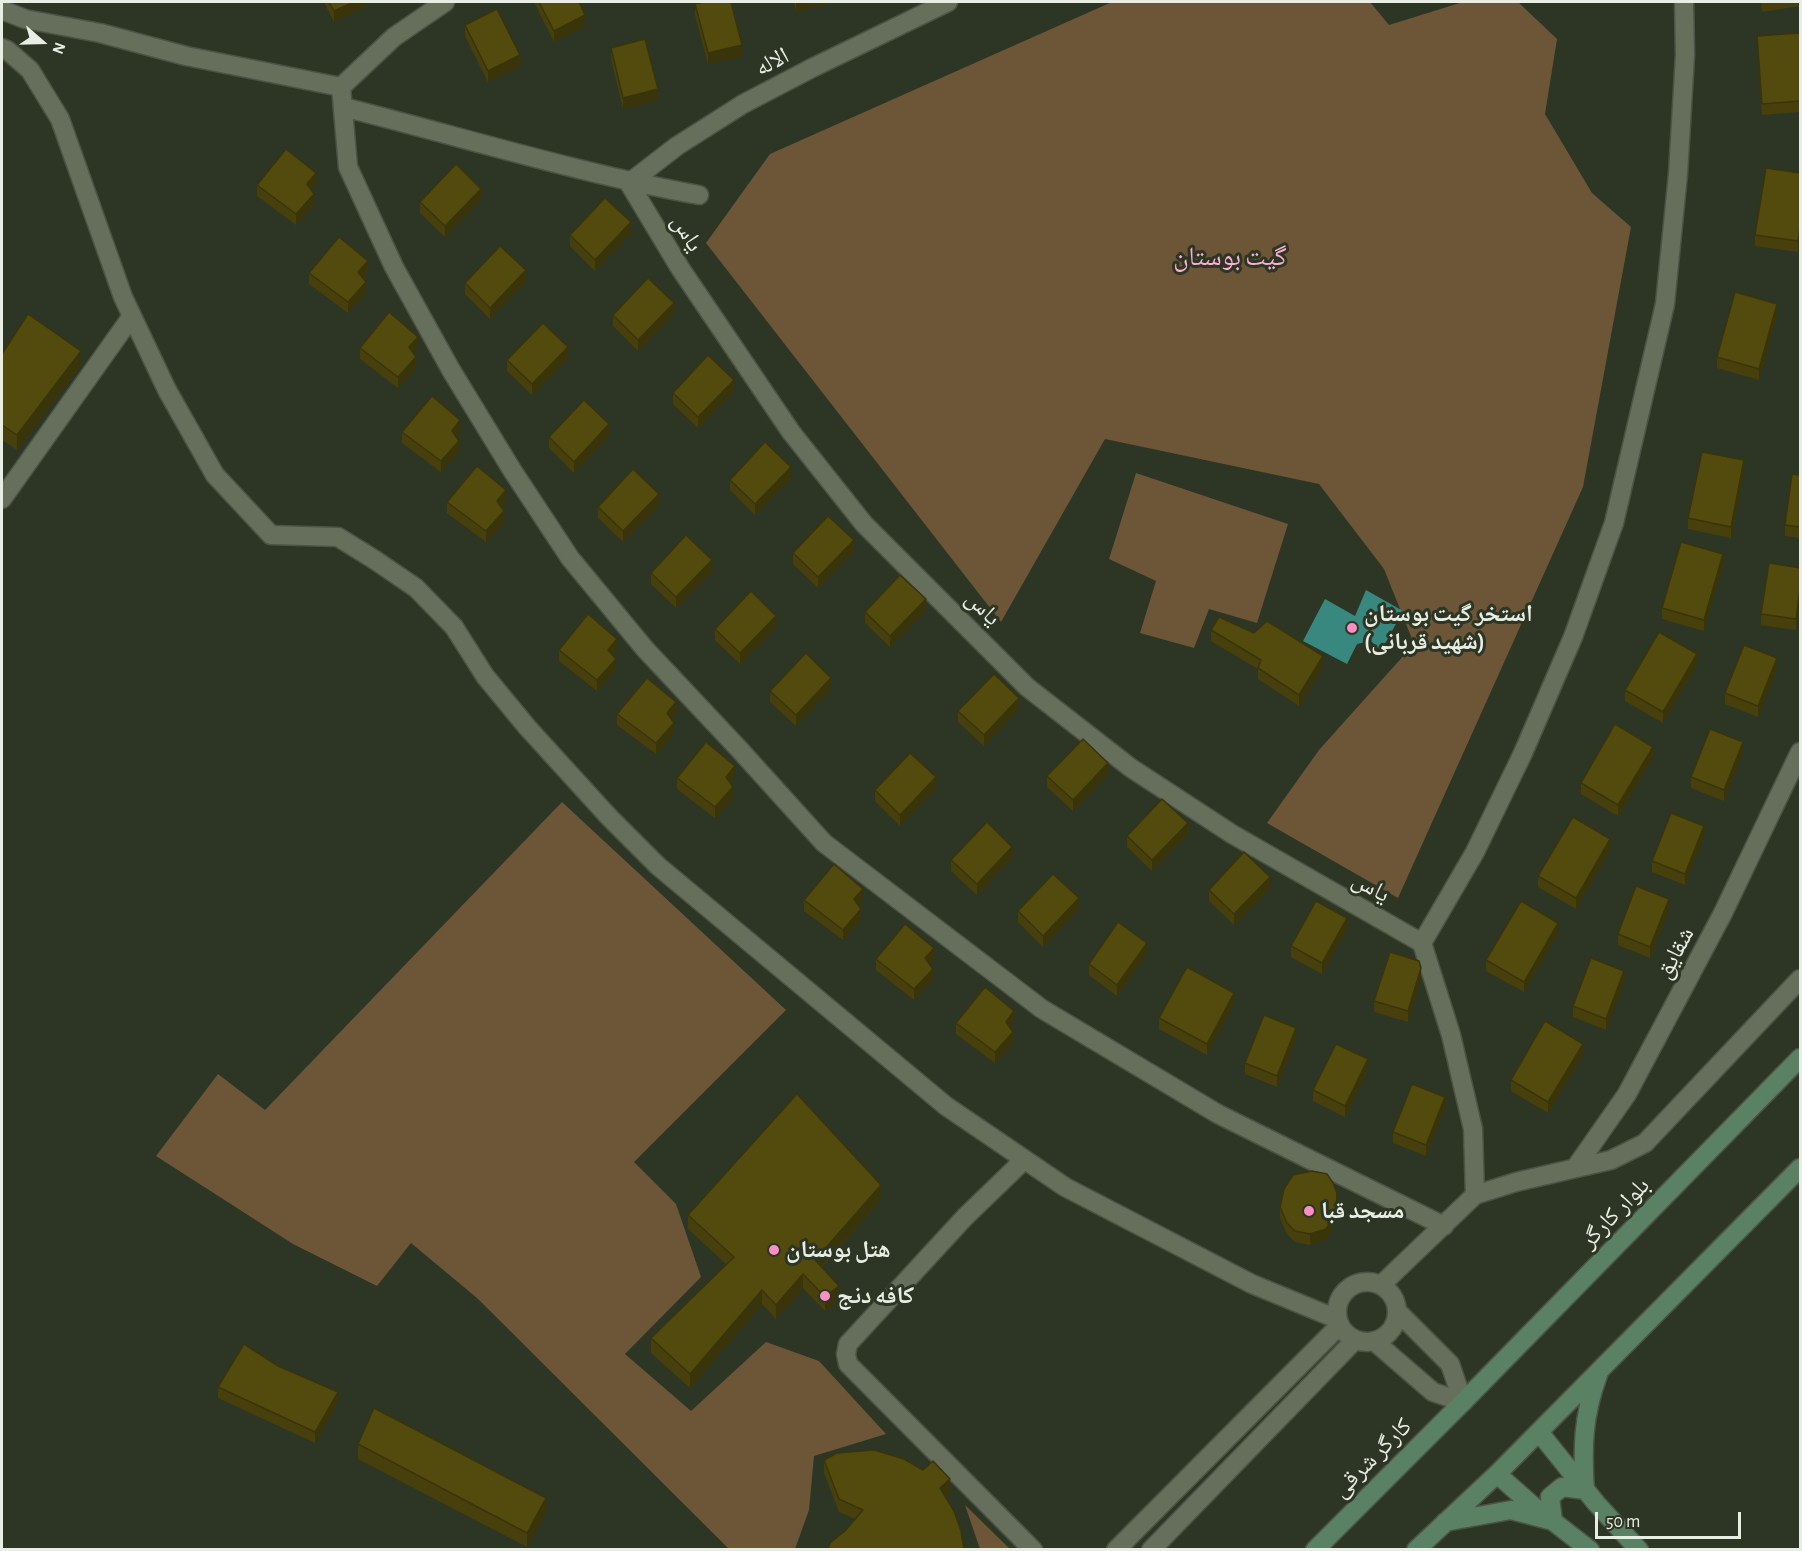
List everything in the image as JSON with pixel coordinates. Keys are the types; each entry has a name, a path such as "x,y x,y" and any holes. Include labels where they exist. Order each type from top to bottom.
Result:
{"main road":[{"name":"بلوار کارگر","path":"1463,1402 1800,1058"},
{"path":"1416,1550 1497,1474 1800,1168"},
{"path":"1586,1490 1583,1457 1584,1426 1589,1400 1599,1370"},
{"name":"کارگر شرقی","path":"1315,1550 1463,1402"},
{"path":"1539,1432 1639,1550"},
{"path":"1497,1474 1590,1550"},
{"path":"1553,1521 1550,1497 1562,1487 1586,1490"},
{"path":"1444,1522 1511,1510 1553,1521"}],"street":[{"path":"341,87 394,37 445,2"},
{"name":"الاله","path":"629,183 677,146 743,104 948,2"},
{"path":"1475,1194 1473,1129 1451,1035 1422,943 1475,852 1523,753 1573,637 1614,523 1665,304 1678,174 1685,55 1684,2"},
{"path":"2,10 25,19 100,33 186,56 341,87"},
{"path":"2,48 30,70 60,119 100,236 132,316 167,390 214,475 271,535 338,537 416,588 454,627 485,676 527,728 581,788 658,866 946,1106 1024,1160 1065,1187 1133,1224 1252,1284 1338,1322 1347,1335 1355,1340 1374,1341 1391,1330 1397,1311 1395,1301 1389,1292 1381,1285 1371,1282 1352,1285 1339,1299 1338,1322 1116,1550"},
{"path":"341,87 348,167 394,267 451,370 512,470 570,558 645,649 824,843 1051,1014 1218,1114 1444,1226"},
{"path":"343,107 453,135 555,165 629,183 699,195"},
{"name":"یاس","path":"629,183 680,268 791,432 864,524 1028,687 1131,768 1223,828 1422,943"},
{"path":"2,499 132,316"},
{"name":"شقایق","path":"1576,1167 1627,1094 1723,913 1800,752"},
{"path":"1381,1285 1475,1194 1611,1160 1645,1143 1800,979"},
{"path":"1024,1160 964,1217 848,1344 846,1354 848,1364 1033,1550"},
{"path":"1397,1311 1450,1364 1463,1402"},
{"path":"1151,1550 1355,1340"},
{"path":"1374,1341 1402,1368 1433,1392 1463,1402"}],"shaded area":[{"path":"1112,2 1370,2 1389,25 1463,2 1518,2 1557,39 1545,114 1592,193 1631,227 1583,487 1398,898 1267,823 1319,750 1414,644 1384,569 1319,484 1105,439 1001,622 706,243 770,154"},
{"path":"1136,473 1288,524 1257,623 1209,609 1194,648 1140,633 1156,581 1109,559"},
{"path":"562,802 786,1010 634,1162 676,1204 701,1277 625,1354 691,1411 766,1342 819,1361 886,1434 814,1456 809,1510 795,1549 729,1549 477,1298 411,1243 377,1286 293,1244 156,1156 218,1074 265,1110"},
{"path":"965,1505 1010,1549 980,1549"}],"water":[{"name":"استخر گیت بوستان (شهید قربانی)","path":"1366,590 1403,611 1381,651 1371,641 1357,644 1347,664 1303,641 1325,599 1355,616"}],"building":[{"path":"329,2 354,2 334,11"},
{"path":"539,2 579,2 585,15 554,31"},
{"path":"731,2 742,45 708,53 695,4"},
{"path":"497,9 520,55 488,71 465,25"},
{"path":"1800,33 1800,101 1762,104 1757,36"},
{"path":"645,39 658,89 623,98 611,48"},
{"path":"286,149 316,173 307,184 314,194 296,214 257,185"},
{"path":"456,164 481,189 445,226 420,202"},
{"path":"1766,168 1800,173 1798,241 1755,235"},
{"path":"605,198 631,222 595,260 570,235"},
{"path":"339,237 368,261 358,272 366,282 348,302 309,273"},
{"path":"500,246 526,270 490,308 465,283"},
{"path":"648,278 674,303 638,340 613,315"},
{"path":"1735,292 1777,304 1759,369 1717,357"},
{"path":"389,312 418,337 409,347 416,357 398,377 360,348"},
{"path":"28,314 81,351 17,435 2,425 2,354"},
{"path":"543,323 568,347 532,384 507,360"},
{"path":"708,355 734,380 698,417 673,393"},
{"path":"432,396 460,420 452,431 459,441 441,461 402,432"},
{"path":"584,400 609,424 574,462 549,437"},
{"path":"765,442 791,467 755,504 730,480"},
{"path":"1702,452 1744,460 1731,527 1688,518"},
{"path":"477,466 506,490 497,501 504,511 486,531 447,502"},
{"path":"633,469 659,494 623,531 598,507"},
{"path":"1792,474 1800,475 1800,527 1785,525"},
{"path":"828,516 854,540 818,577 793,553"},
{"path":"686,535 712,560 676,597 651,573"},
{"path":"1681,542 1723,554 1704,620 1662,608"},
{"path":"1769,563 1800,568 1796,619 1761,614"},
{"path":"900,575 926,599 890,636 865,612"},
{"path":"751,591 776,616 740,653 715,629"},
{"path":"588,614 617,639 608,650 616,659 597,680 559,650"},
{"path":"1219,617 1254,633 1267,621 1323,656 1299,695 1258,668 1261,660 1211,630"},
{"path":"1659,632 1697,654 1663,712 1625,690"},
{"path":"1744,645 1777,658 1758,706 1725,693"},
{"path":"806,653 831,678 796,715 770,691"},
{"path":"994,674 1019,698 984,735 958,711"},
{"path":"647,678 676,702 667,713 674,723 656,743 617,714"},
{"path":"1615,724 1653,747 1618,805 1581,783"},
{"path":"1710,729 1743,742 1724,790 1691,777"},
{"path":"1083,739 1108,763 1073,800 1047,776"},
{"path":"706,742 735,766 726,777 733,787 715,807 677,778"},
{"path":"910,753 936,777 900,815 875,790"},
{"path":"1162,799 1188,823 1152,860 1127,836"},
{"path":"1671,813 1704,826 1685,874 1652,861"},
{"path":"1573,817 1610,839 1576,898 1538,876"},
{"path":"987,822 1012,847 977,884 951,860"},
{"path":"1244,852 1270,877 1234,914 1209,890"},
{"path":"834,864 863,889 854,899 861,909 843,930 804,900"},
{"path":"1053,874 1079,898 1043,936 1018,911"},
{"path":"1636,886 1669,899 1650,947 1618,934"},
{"path":"1316,901 1347,918 1322,963 1291,946"},
{"path":"1521,901 1558,923 1524,982 1486,960"},
{"path":"1118,922 1147,943 1117,985 1089,964"},
{"path":"905,924 934,948 925,958 933,969 914,989 876,959"},
{"path":"1390,952 1419,961 1421,968 1408,1011 1374,1001"},
{"path":"1591,958 1624,971 1606,1019 1573,1006"},
{"path":"1187,967 1234,993 1207,1044 1159,1018"},
{"path":"985,987 1014,1011 1006,1022 1013,1032 995,1052 956,1023"},
{"path":"1264,1015 1296,1028 1277,1076 1245,1063"},
{"path":"1545,1021 1583,1044 1548,1102 1511,1080"},
{"path":"1336,1044 1368,1059 1345,1106 1313,1090"},
{"path":"1412,1084 1445,1097 1426,1145 1393,1132"},
{"name":"هتل بوستان","path":"797,1094 881,1185 815,1260 839,1286 825,1297 803,1274 776,1305 762,1290 690,1374 651,1338 734,1257 688,1215"},
{"name":"مسجد قبا","path":"1312,1171 1327,1174 1337,1193 1336,1212 1326,1229 1310,1234 1295,1231 1287,1223 1280,1207 1284,1189 1293,1175"},
{"path":"244,1344 278,1366 338,1392 315,1432 218,1387"},
{"path":"374,1408 546,1498 527,1533 358,1444"},
{"path":"874,1450 904,1459 923,1470 933,1461 950,1479 940,1488 954,1511 961,1531 964,1550 828,1550 830,1543 845,1531 863,1510 839,1499 824,1460 837,1453"}],"place":[{"name":"استخر گیت بوستان (شهید قربانی)","path":"1352,628"},
{"name":"مسجد قبا","path":"1309,1211"},
{"name":"هتل بوستان","path":"774,1250"},
{"name":"کافه دنج","path":"825,1296"}],"district":[{"name":"گیت بوستان","path":"1230,257"}]}
